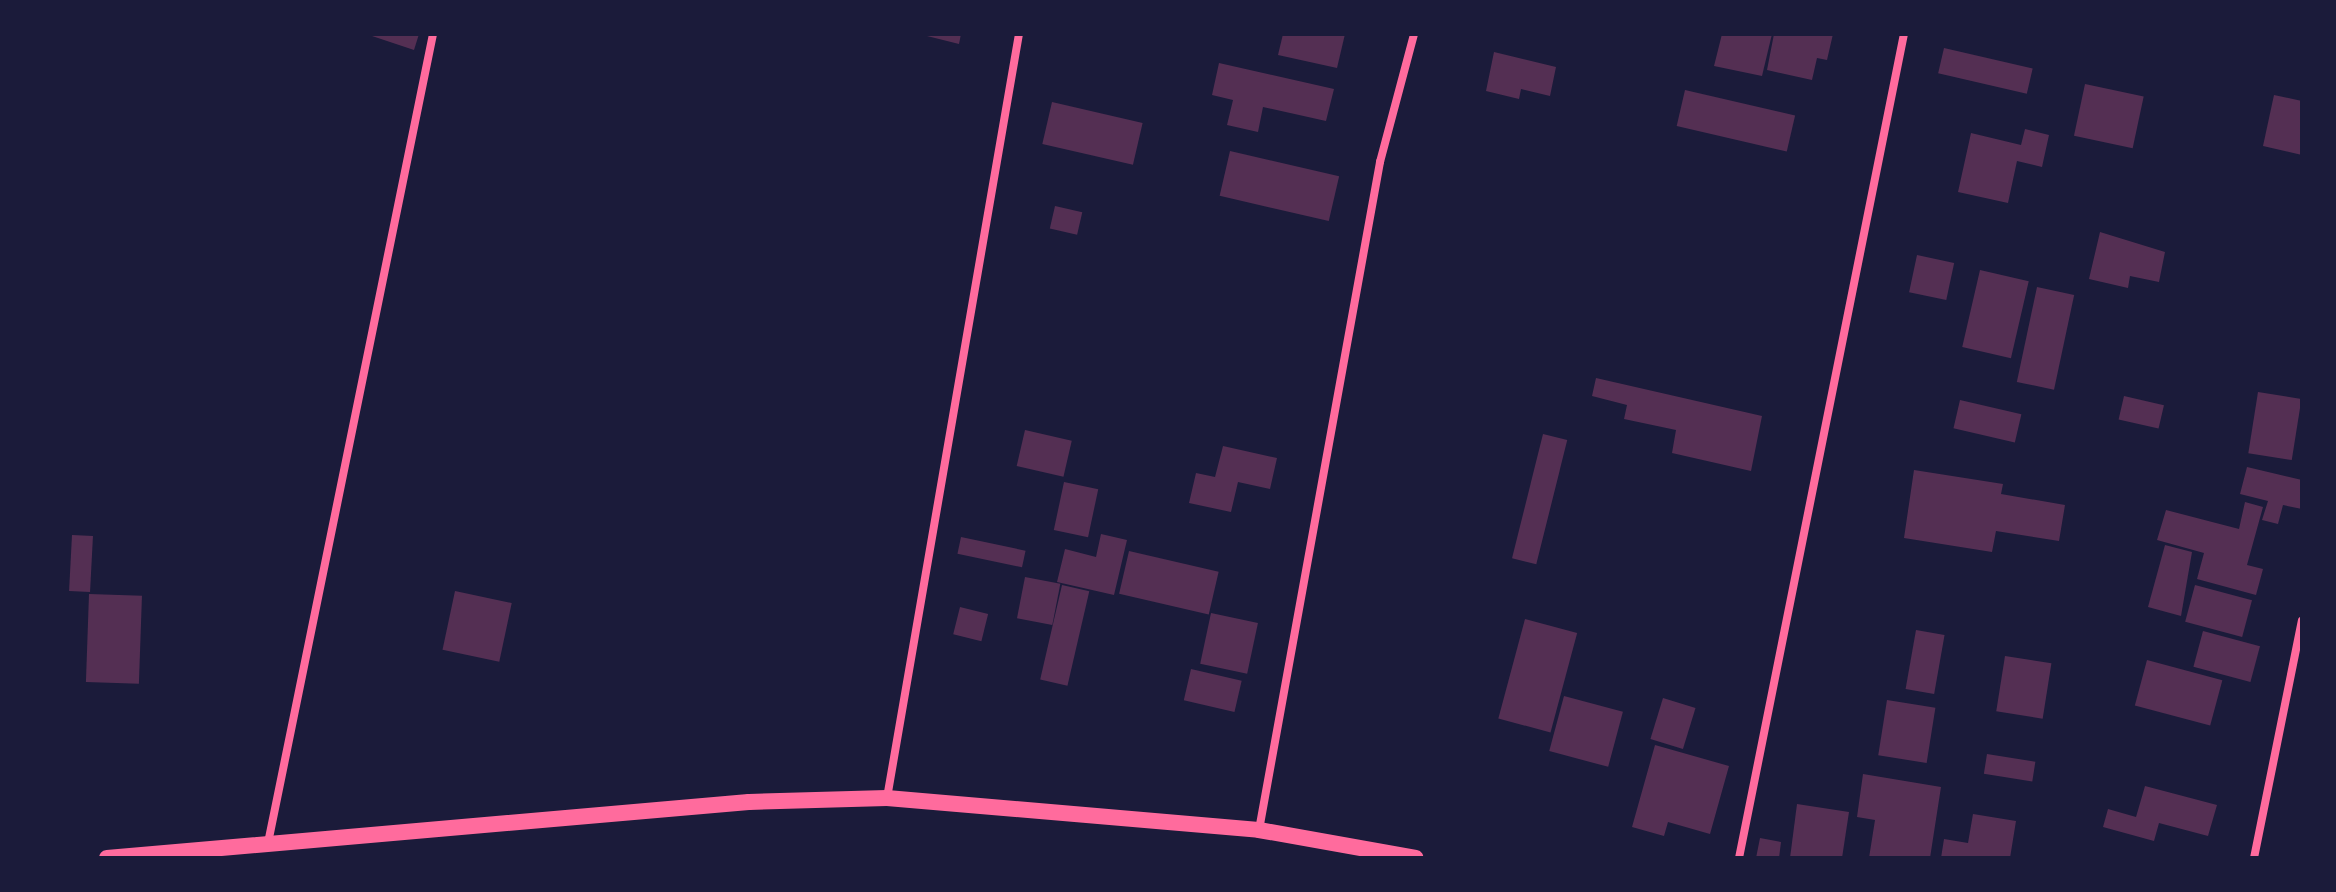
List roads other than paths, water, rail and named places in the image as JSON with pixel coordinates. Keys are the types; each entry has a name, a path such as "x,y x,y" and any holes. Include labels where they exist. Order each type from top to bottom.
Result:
{"main road":[{"path":"107,858 749,802 887,798 1259,830 1416,858"}],"street":[{"path":"268,844 433,34"},
{"path":"887,798 1019,34"},
{"path":"1259,830 1380,162 1414,34"},
{"path":"1739,858 1904,34"},
{"path":"2254,858 2302,621"}]}
